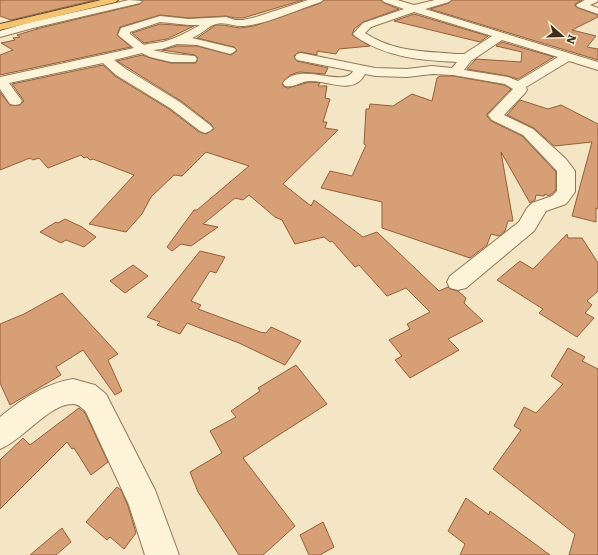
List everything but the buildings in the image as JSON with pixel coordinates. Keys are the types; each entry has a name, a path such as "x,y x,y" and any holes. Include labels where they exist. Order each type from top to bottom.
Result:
{"highway":[{"path":"0,26 26,23 113,0"}],"street":[{"path":"191,59 158,57 144,49 124,34 125,30 160,19 189,22 226,20 233,24 243,23 258,20 318,0"},
{"path":"387,0 415,8 450,21 598,66"},
{"path":"446,0 415,8 367,25 359,34 374,44 396,52 437,57 467,58"},
{"path":"594,0 581,5 598,11"},
{"path":"0,34 26,23 137,1"},
{"path":"16,101 0,81 105,59 144,49 155,44 162,46 203,28 207,23 212,21"},
{"path":"458,73 458,69 467,58 500,36"},
{"path":"175,41 197,42 230,50"},
{"path":"301,57 360,70 406,73 432,70 508,81 518,86"},
{"path":"518,86 567,57"},
{"path":"105,59 121,72 175,104 205,128"},
{"path":"290,83 300,78 314,77 332,81 348,81 355,78 360,70"},
{"path":"458,282 527,226 534,212 539,207 559,200 566,192 566,172 560,163 528,132 495,115 520,90 518,86"},
{"path":"0,435 43,402 58,394 73,390 84,392 91,396 96,403 144,501 156,552"}]}
